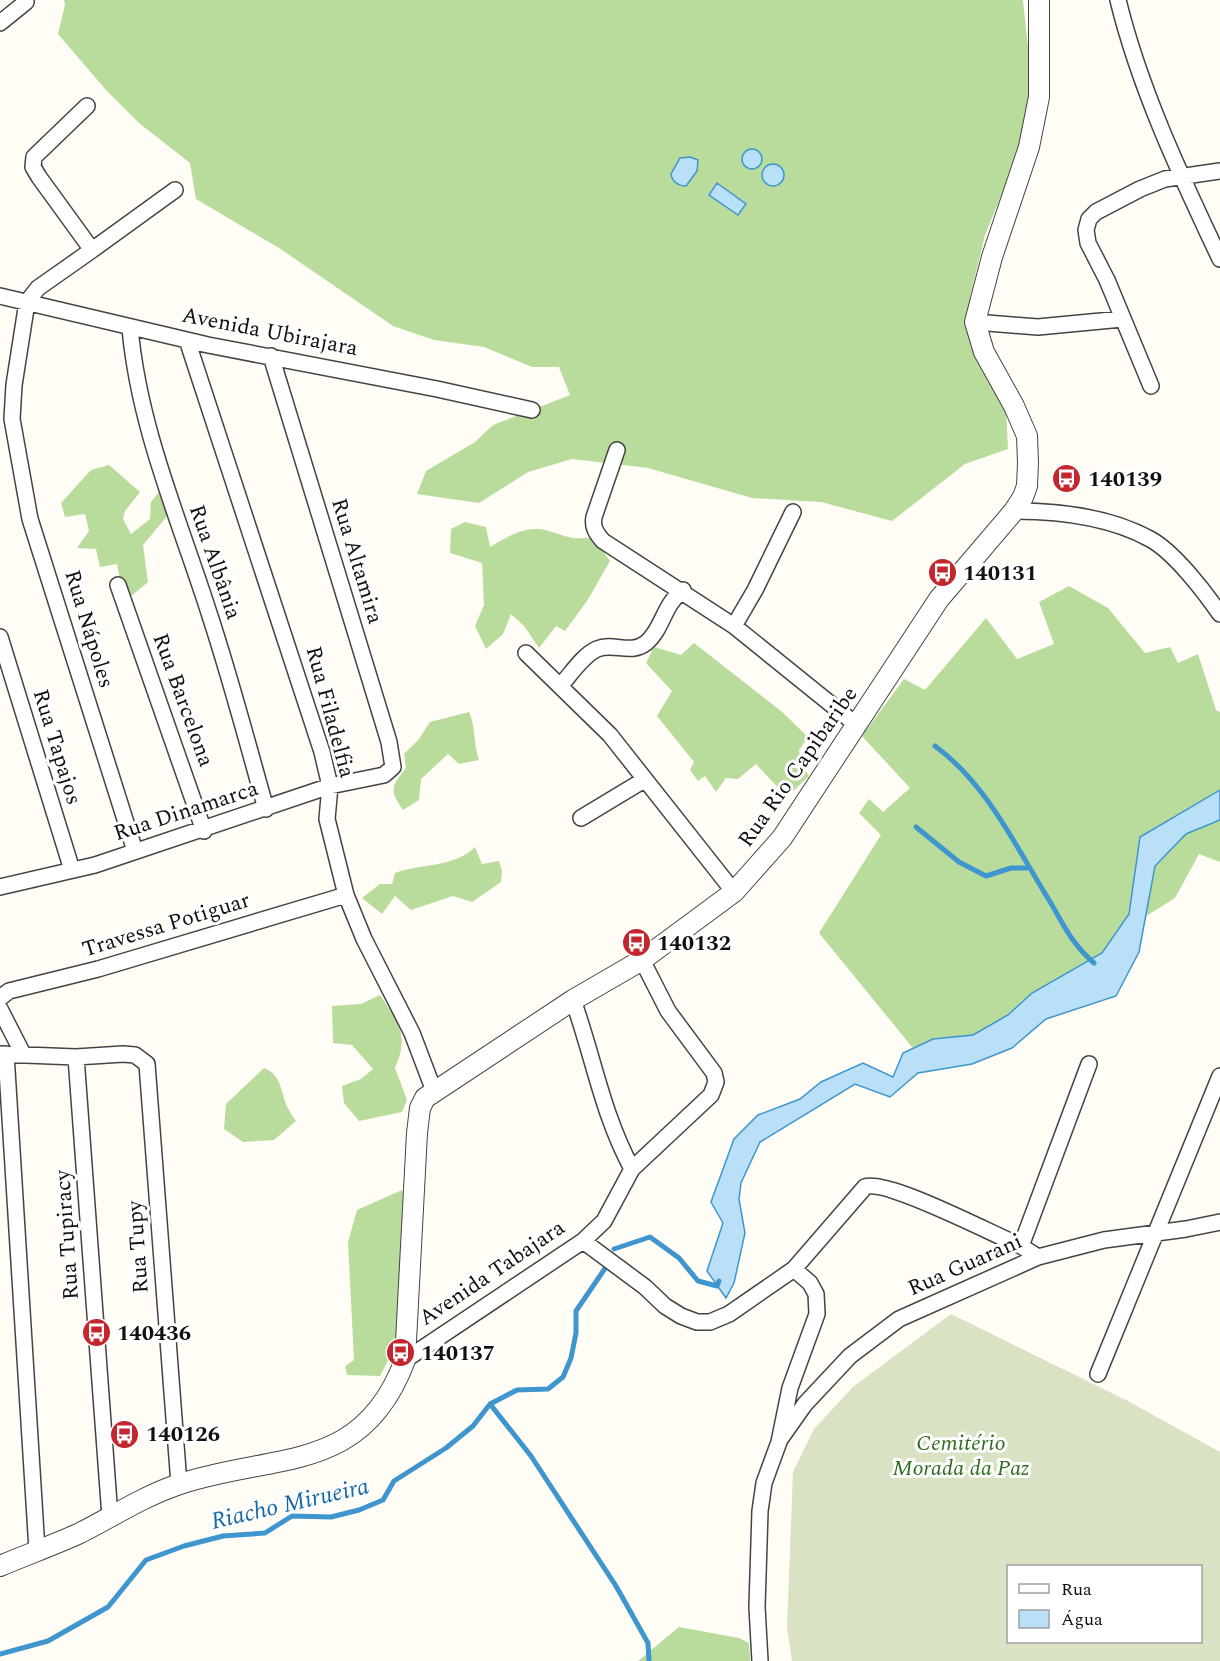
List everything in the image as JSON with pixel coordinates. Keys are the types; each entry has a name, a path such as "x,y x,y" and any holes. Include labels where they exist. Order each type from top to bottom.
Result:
{"street":[{"path":"1039,0 1039,97 1018,184 992,257 975,322 1038,327 1122,319"},
{"path":"1118,0 1141,75 1220,259"},
{"path":"0,23 26,2"},
{"path":"87,106 47,141 34,157 33,167 92,250"},
{"path":"1151,386 1107,280 1088,243 1086,230 1089,219 1096,212 1165,179 1220,171"},
{"path":"27,302 38,288 175,190"},
{"name":"Avenida Ubirajara","path":"0,296 130,328 532,410"},
{"name":"Rua Nápoles","path":"27,302 9,425 30,519 135,851"},
{"name":"Rua Rio Capibaribe","path":"434,1091 469,1071 573,1000 642,960 734,892 782,838 858,726 939,599 1014,511 1027,486 1027,436 1014,406 984,352 975,322"},
{"name":"Rua Albânia","path":"130,328 133,366 143,413 211,617 266,809"},
{"name":"Rua Filadelfia","path":"187,340 308,704 330,786 327,819 346,895 364,939 412,1033 434,1091"},
{"name":"Rua Altamira","path":"271,356 389,742 393,767 384,775"},
{"path":"617,450 593,525 603,541 683,590 734,626 858,726"},
{"path":"1014,511 1074,514 1152,540 1189,576 1220,614"},
{"path":"734,626 755,590 793,512"},
{"name":"Rua Barcelona","path":"118,585 204,831"},
{"path":"561,685 598,649 611,647 630,650 645,643 659,626 667,606 683,590"},
{"name":"Rua Tapajos","path":"0,637 72,870"},
{"path":"526,653 610,735 734,892"},
{"name":"Rua Dinamarca","path":"0,886 95,865 204,831 330,786 384,775"},
{"path":"581,818 644,780"},
{"name":"Travessa Potiguar","path":"0,998 9,991 148,955 346,895"},
{"name":"Avenida Tabajara","path":"405,1360 583,1241 604,1221 632,1169 711,1095 716,1082 705,1058 668,1011 642,960"},
{"path":"573,1000 590,1052 599,1094 632,1169"},
{"path":"0,1009 23,1054"},
{"path":"37,1550 3,1054 76,1057"},
{"name":"Rua Tupy","path":"76,1057 135,1055 147,1064 179,1484"},
{"name":"Rua Tupiracy","path":"76,1057 110,1517"},
{"path":"1020,1246 1089,1064"},
{"path":"1098,1374 1220,1076"},
{"path":"0,1566 110,1517 143,1498 179,1484 310,1454 338,1444 355,1434 375,1415 395,1388 405,1360 417,1133 420,1108 434,1091"},
{"path":"583,1241 681,1316 697,1322 710,1322 729,1314 794,1269 865,1186 871,1184 904,1194 1020,1246 1038,1257"},
{"name":"Rua Guarani","path":"779,1442 806,1404 850,1356 899,1319 1038,1257 1104,1240 1220,1222"},
{"path":"760,1661 757,1565 760,1511 765,1483 779,1442 790,1388 817,1314 813,1288 794,1269"}],"green space":[{"path":"64,0 1023,0 1035,114 985,235 970,297 1004,372 1008,449 965,464 892,521 821,502 752,498 648,468 572,459 528,472 479,503 417,494 426,471 475,442 493,425 570,395 559,367 532,367 484,347 434,340 393,326 279,248 196,199 190,163 139,123 106,90 58,34 65,5"},
{"path":"109,465 140,492 125,511 123,519 131,534 150,519 151,502 159,492 168,515 143,545 148,582 124,602 117,564 100,567 96,549 77,548 89,531 85,514 65,517 61,503 91,470"},
{"path":"465,522 486,527 490,547 512,535 531,529 546,530 576,538 593,537 610,561 587,601 565,631 556,626 539,648 524,626 511,614 503,634 486,649 475,626 484,605 482,563 450,553 451,529"},
{"path":"1069,586 1108,608 1145,653 1170,647 1178,663 1198,654 1216,710 1220,712 1220,862 1199,854 1175,898 1119,933 1113,957 930,1069 819,933 881,835 859,813 869,799 883,812 910,788 862,736 904,679 925,690 986,618 1017,659 1054,644 1039,602"},
{"path":"694,643 781,711 808,737 799,750 801,763 809,776 787,797 756,764 738,779 726,778 716,792 705,776 698,781 690,770 694,762 657,716 672,691 646,663 654,647 681,655"},
{"path":"469,712 479,760 459,764 448,754 421,779 419,800 403,810 395,797 394,788 406,768 404,754 419,739 430,722"},
{"path":"475,847 482,864 499,861 502,871 501,882 472,902 453,896 411,910 395,896 382,914 362,898 380,884 392,884 395,873 448,862 467,854"},
{"path":"380,995 400,1029 402,1046 395,1068 407,1100 402,1112 359,1121 344,1103 342,1086 361,1079 373,1069 352,1045 333,1043 332,1006 361,1004"},
{"path":"264,1068 277,1078 287,1106 296,1121 274,1140 243,1142 224,1129 226,1104"},
{"path":"402,1190 406,1205 400,1338 380,1376 347,1375 345,1366 354,1360 348,1242 357,1210"},
{"name":"Cemitério Morada da Paz","path":"951,1314 1128,1401 1220,1452 1220,1661 792,1661 787,1627 793,1472 814,1429 854,1386"},
{"path":"679,1627 739,1638 749,1643 750,1661 638,1661"}],"water":[{"path":"752,149 759,152 762,159 759,166 752,169 745,166 742,159 745,152"},
{"path":"690,157 698,160 697,171 686,186 676,183 671,174 680,158"},
{"path":"773,164 781,167 784,175 781,183 773,186 765,183 762,175 765,167"},
{"path":"717,183 746,204 738,215 709,195"},
{"path":"1220,790 1220,820 1186,834 1155,866 1139,952 1116,996 1046,1019 1012,1048 972,1064 918,1073 890,1097 855,1084 760,1142 741,1183 739,1199 745,1233 734,1283 726,1298 707,1271 723,1223 711,1202 734,1139 758,1115 800,1099 821,1082 863,1063 893,1077 903,1053 933,1039 973,1035 1008,1015 1032,993 1102,953 1129,914 1140,837"}],"waterway":[{"path":"935,746 953,761 985,797 1068,933 1094,963"},
{"path":"916,827 959,862 986,876 1011,868 1027,868"},
{"name":"Riacho Mirueira","path":"614,1249 650,1237 679,1258 698,1281 717,1286 719,1281"},
{"name":"Riacho Mirueira","path":"0,1654 48,1641 108,1607 146,1560 184,1546 223,1536 265,1533 292,1516 331,1517 359,1510 383,1500 394,1481 446,1448 473,1426 490,1404 517,1390 548,1389 563,1377 571,1358 576,1333 576,1311 606,1267"},
{"path":"490,1404 531,1456 616,1586 648,1643 649,1661"}],"place":[{"name":"140139","path":"1067,479"},
{"name":"140131","path":"942,573"},
{"name":"140132","path":"636,943"},
{"name":"140436","path":"96,1333"},
{"name":"140137","path":"400,1353"},
{"name":"140126","path":"125,1434"}]}
